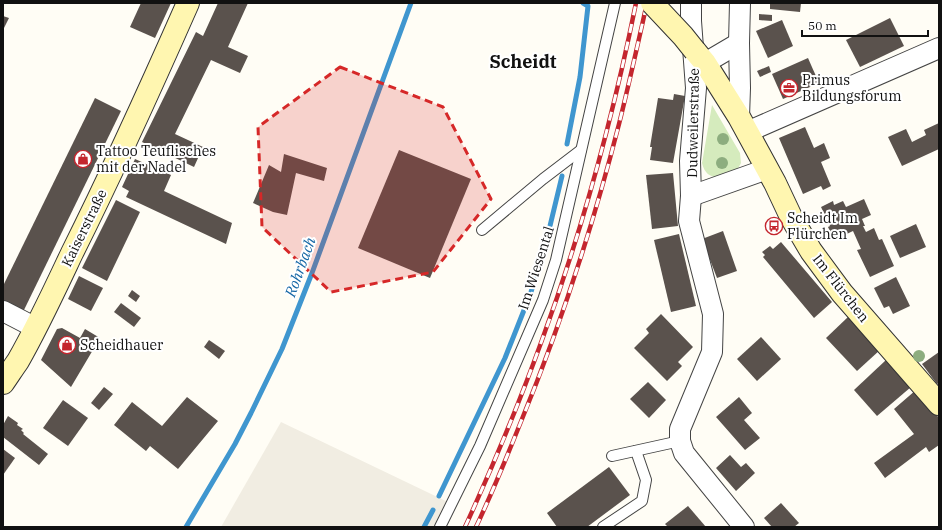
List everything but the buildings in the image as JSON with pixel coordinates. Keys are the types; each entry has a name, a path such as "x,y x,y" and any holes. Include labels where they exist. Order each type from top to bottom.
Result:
{"street":[{"name":"Kaiserstraße","path":"3,383 18,361 36,328 156,76 188,3"},
{"name":"Im Flürchen","path":"652,3 684,36 700,57 743,125 775,183 791,217 811,251 842,293 939,404"},
{"name":"Dudweilerstraße","path":"680,441 680,429 712,352 713,314 689,222 692,196 690,161 696,88 691,3"},
{"path":"740,3 740,88 743,125 939,48"},
{"path":"700,57 739,43"},
{"name":"Dudweilerstraße","path":"692,196 767,169"},
{"path":"3,311 36,328"},
{"path":"680,441 684,453 744,527"}],"lane":[{"name":"Im Wiesental","path":"440,527 480,446 543,300 556,260 615,3"},
{"path":"482,230 542,179 581,150"},
{"path":"612,456 680,441"},
{"path":"602,527 642,501 646,480 636,451"}],"highlighted area":[{"path":"340,67 443,107 491,199 433,272 331,292 262,227 258,127"}],"green space":[{"path":"712,105 740,153 741,163 736,172 720,177 707,174 702,163"}],"shaded area":[{"path":"281,422 452,504 440,527 221,527"}],"waterway":[{"name":"Rohrbach","path":"186,527 235,444 282,349 312,273 411,3"},
{"path":"567,144 580,77 588,6 583,3"},
{"path":"439,496 505,358 530,295 543,255 562,176"},
{"path":"424,527 433,510"}],"railway":[{"path":"465,527 496,458 557,299 583,216 607,131 636,3"},
{"path":"476,527 499,476 535,387 575,276 609,162 647,3"}],"place":[{"name":"Primus Bildungsforum","path":"789,88"},
{"name":"Tattoo Teuflisches mit der Nadel","path":"83,159"},
{"name":"Scheidt Im Flürchen","path":"774,226"},
{"name":"Scheidhauer","path":"67,345"}],"district":[{"name":"Scheidt","path":"523,61"}]}
